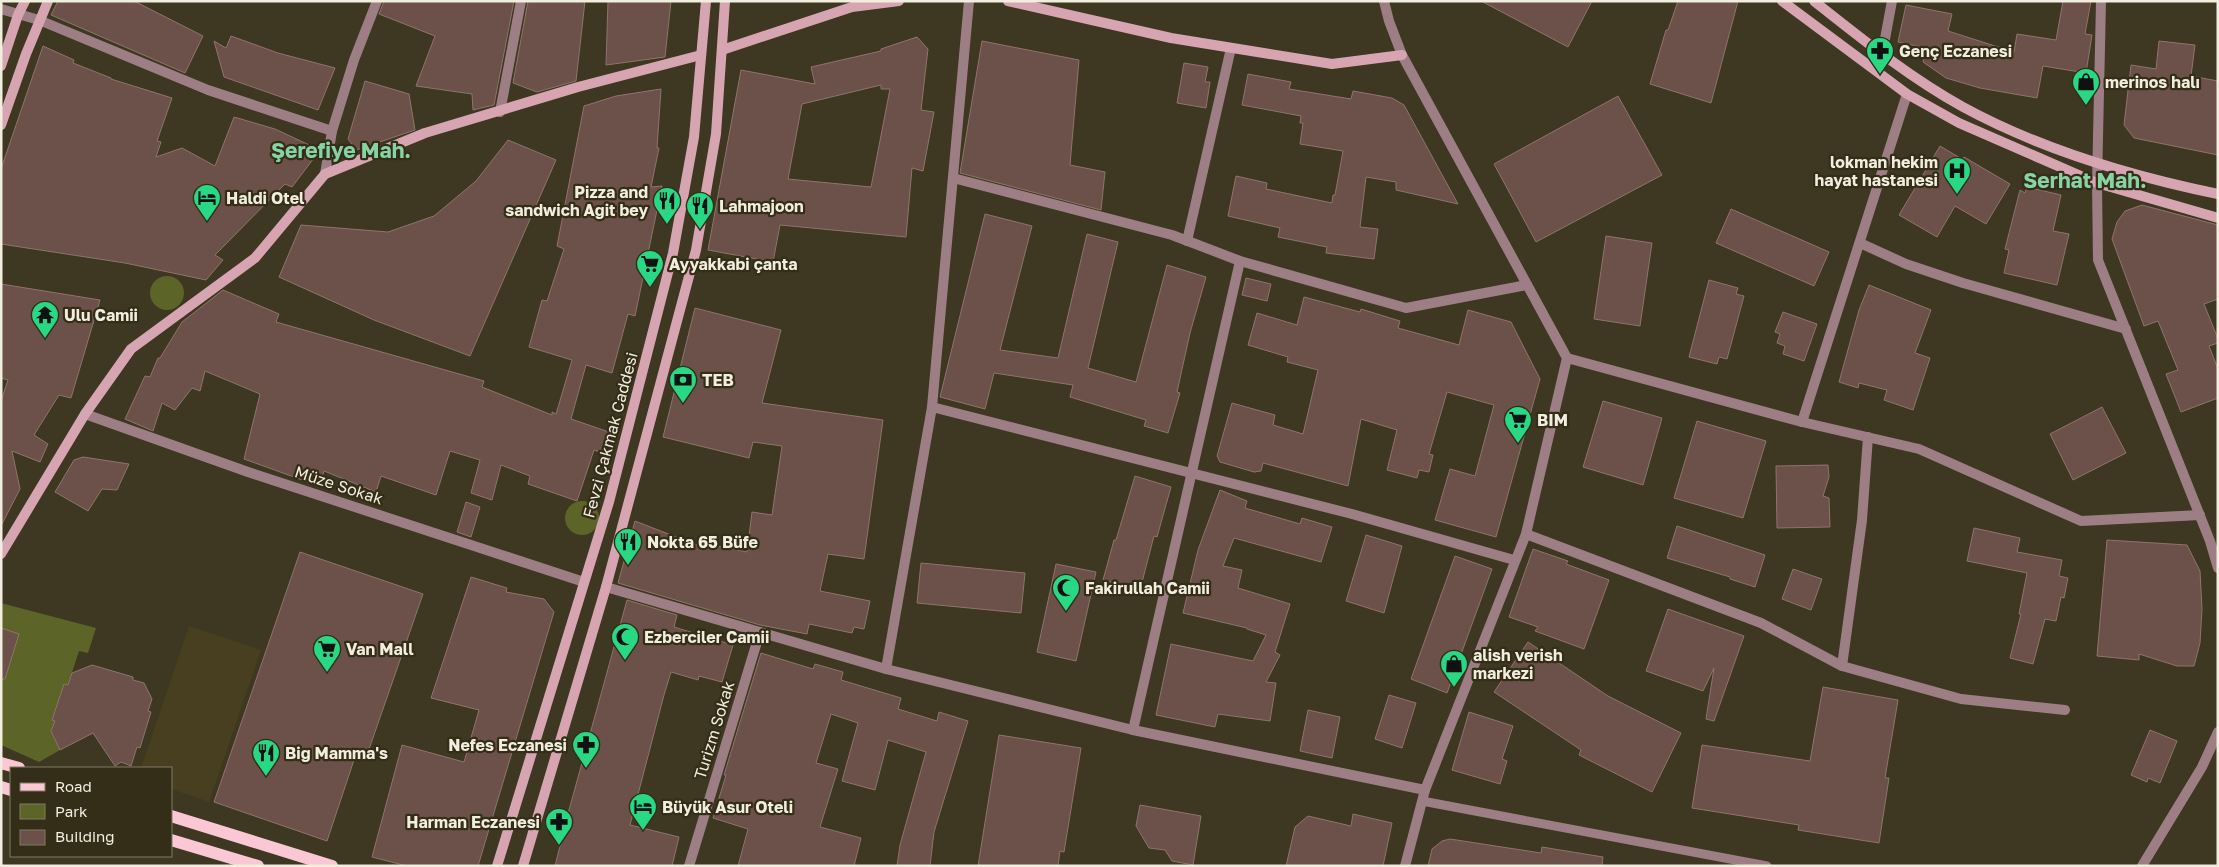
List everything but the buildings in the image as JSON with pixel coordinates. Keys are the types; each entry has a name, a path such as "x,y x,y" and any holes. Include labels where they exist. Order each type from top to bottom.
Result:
{"main road":[{"path":"1,763 16,767"},
{"path":"172,816 332,866"},
{"path":"172,840 230,862 258,866"}],"street":[{"path":"1,66 24,1"},
{"path":"1,125 39,20 48,1"},
{"path":"325,174 332,131 354,60 377,1"},
{"path":"500,112 521,1"},
{"name":"Fevzi Çakmak Caddesi","path":"497,866 609,502 673,253 694,137 706,1"},
{"path":"523,866 606,587 696,250 716,134 725,1"},
{"path":"722,50 852,7 899,1"},
{"path":"886,669 932,407 969,1"},
{"path":"1008,1 1171,38 1332,64 1402,55"},
{"path":"1384,1 1389,21 1402,55 1567,358 1526,534 1514,560 1423,796 1405,866"},
{"path":"1782,1 1907,94 1959,123 2097,183 2218,218"},
{"path":"1814,1 1882,56 1964,107 2019,133 2098,164 2168,184 2218,194"},
{"path":"1882,56 1892,1"},
{"path":"2101,1 2097,183 2098,260 2200,515 2218,568"},
{"path":"1,9 39,20 208,90 332,131"},
{"path":"1187,241 1231,48"},
{"path":"1,554 85,414 131,349 255,258 325,174 425,134 578,87 701,55"},
{"path":"1802,422 1907,94"},
{"path":"953,178 1172,235 1240,261 1406,308 1528,285"},
{"path":"1860,243 1906,264 1963,283 2126,330"},
{"path":"1133,730 1240,261"},
{"path":"1567,358 1802,422 1919,449 2081,521 2200,515"},
{"path":"932,407 1352,514 1514,560"},
{"name":"Müze Sokak","path":"85,414 248,472 584,582"},
{"path":"1842,666 1862,520 1868,437"},
{"path":"1526,534 1761,623 1842,666 1961,699 2065,710"},
{"path":"606,587 886,669 1133,730 1423,796"},
{"name":"Turizm Sokak","path":"689,866 760,632"},
{"path":"2142,866 2202,767 2218,732"}],"lane":[{"path":"1423,796 1767,866"}],"shaded area":[{"path":"189,626 261,650 209,802 172,789 172,767 141,767"}],"green space":[{"path":"167,276 174,277 179,281 183,286 183,300 179,305 174,309 167,310 160,309 155,305 151,300 150,293 151,286 155,281 160,277"},
{"path":"582,501 589,502 594,506 598,511 598,525 594,530 589,534 582,535 575,534 570,530 566,525 565,518 566,511 570,506 575,502"},
{"path":"1,603 96,628 88,653 79,651 68,685 64,684 52,720 55,721 51,731 60,750 39,762 1,745"}],"place":[{"name":"Genç Eczanesi","path":"1880,75"},
{"name":"merinos halı","path":"2086,106"},
{"name":"lokman hekim hayat hastanesi","path":"1957,195"},
{"name":"Haldi Otel","path":"207,222"},
{"name":"Pizza and sandwich Agit bey","path":"667,225"},
{"name":"Lahmajoon","path":"700,230"},
{"name":"Ayyakkabi çanta","path":"650,288"},
{"name":"Ulu Camii","path":"45,339"},
{"name":"TEB","path":"683,404"},
{"name":"BIM","path":"1518,444"},
{"name":"Nokta 65 Büfe","path":"628,566"},
{"name":"Fakirullah Camii","path":"1066,612"},
{"name":"Ezberciler Camii","path":"625,661"},
{"name":"Van Mall","path":"327,673"},
{"name":"alish verish markezi","path":"1454,688"},
{"name":"Nefes Eczanesi","path":"586,769"},
{"name":"Big Mamma's","path":"266,777"},
{"name":"Büyük Asur Oteli","path":"643,831"},
{"name":"Harman Eczanesi","path":"559,846"}],"district":[{"name":"Şerefiye Mah.","path":"341,150"},
{"name":"Serhat Mah.","path":"2085,180"}]}
